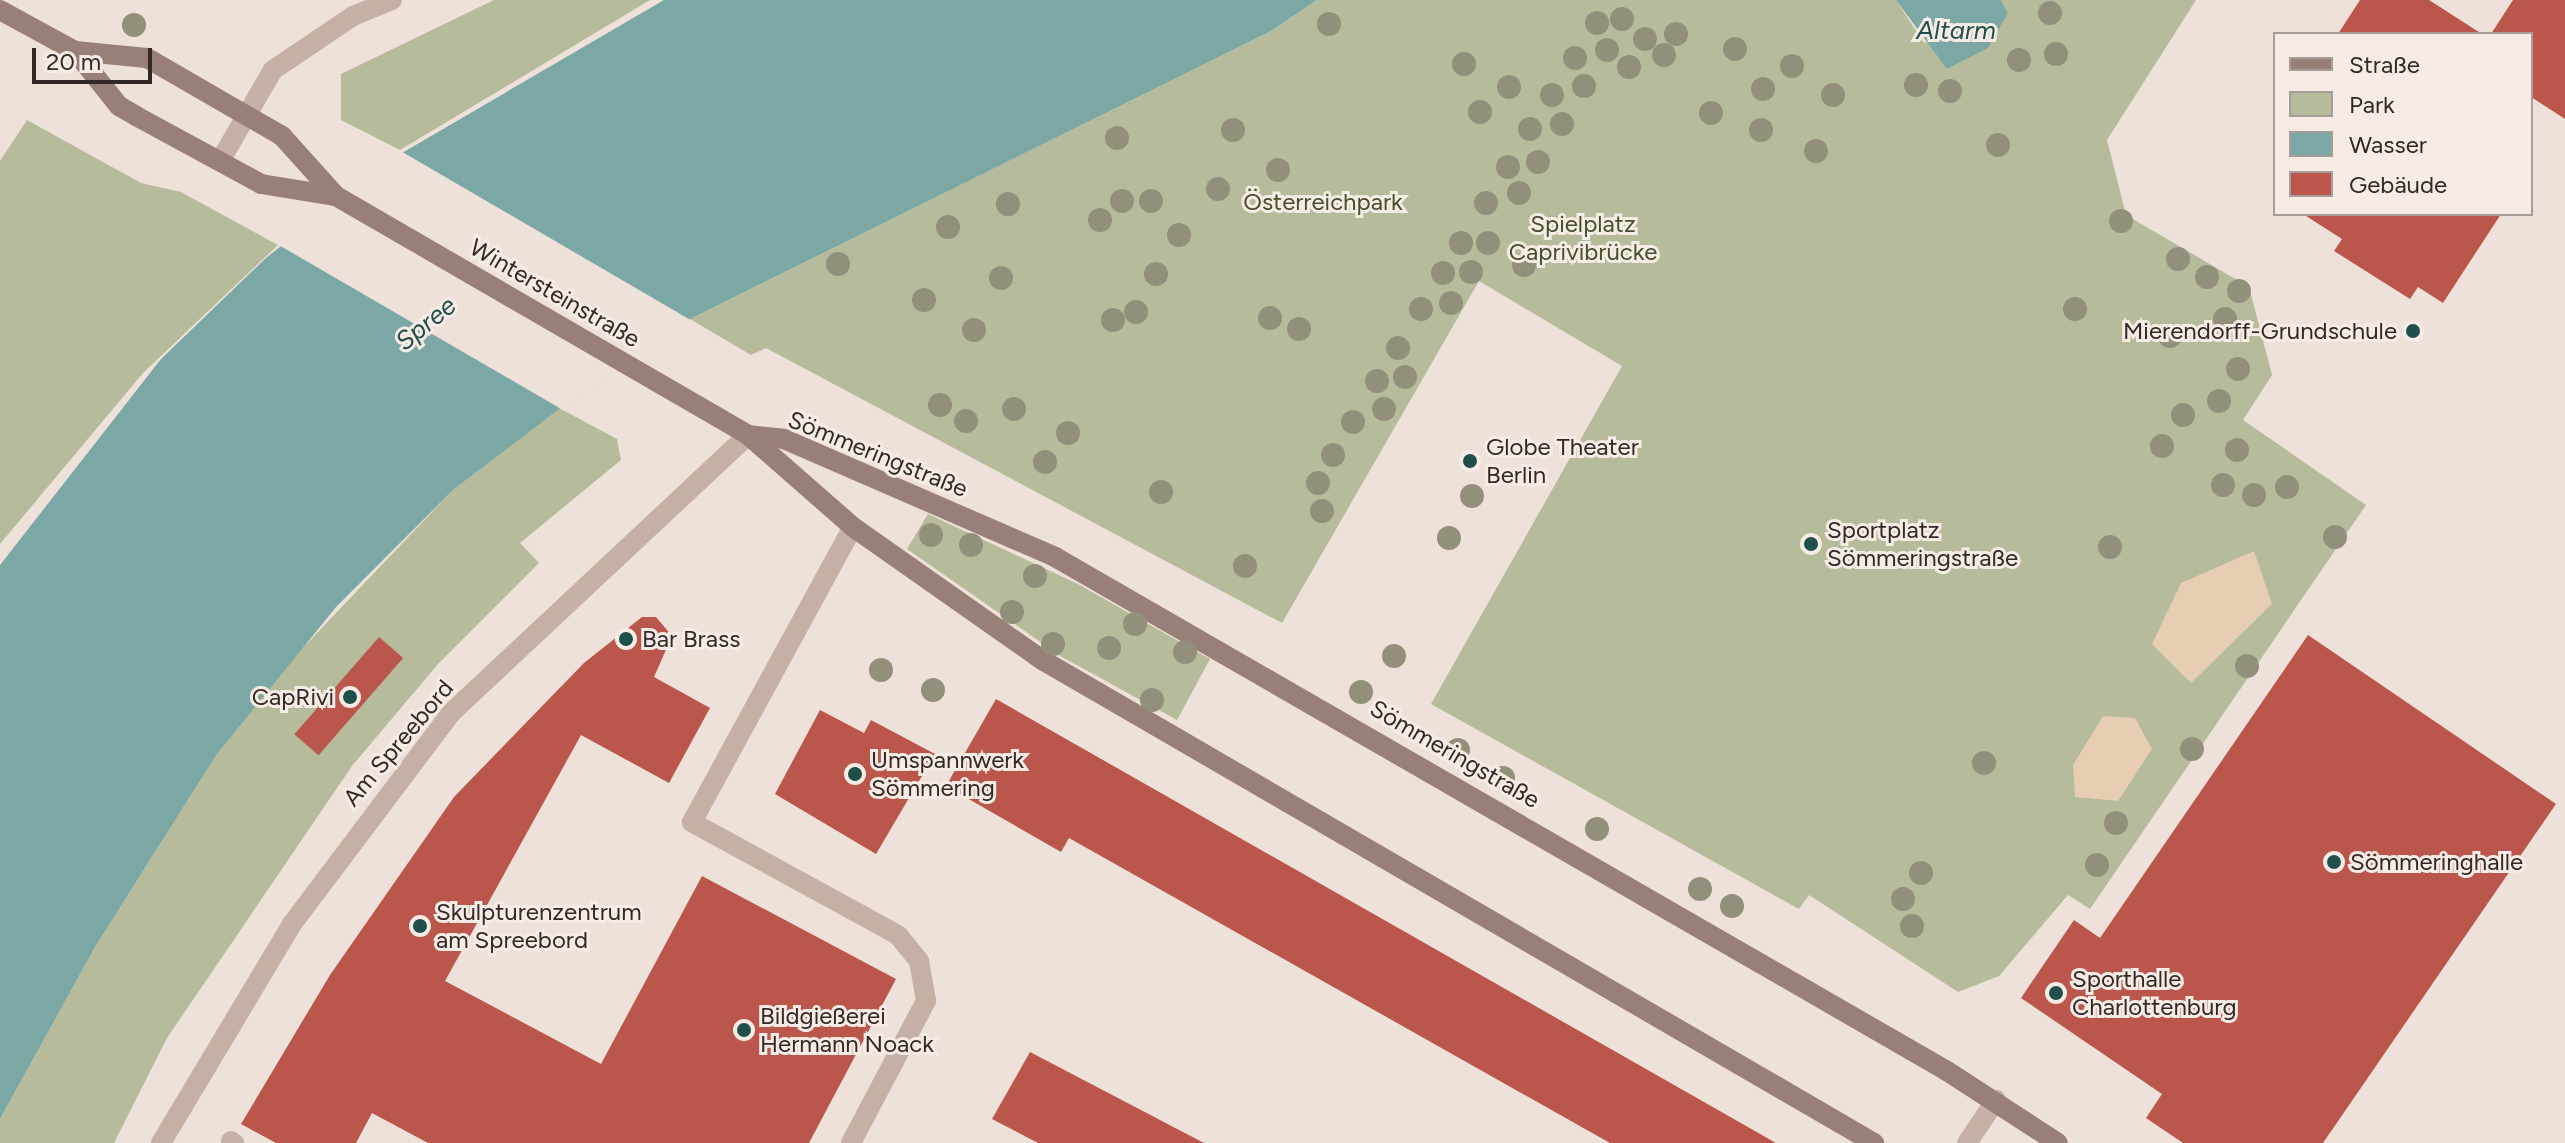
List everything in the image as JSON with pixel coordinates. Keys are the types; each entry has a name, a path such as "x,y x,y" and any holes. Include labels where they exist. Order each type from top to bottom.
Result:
{"street":[{"path":"220,161 273,70 353,16 392,0"},
{"name":"Wintersteinstraße","path":"0,10 75,51 119,106 261,184 336,196"},
{"name":"Wintersteinstraße","path":"75,51 147,58 247,115 282,136 336,196 748,435"},
{"name":"Sömmeringstraße","path":"748,435 853,527 1044,661 1874,1143"},
{"name":"Sömmeringstraße","path":"748,435 784,439 1055,557 1996,1100 2058,1143"},
{"name":"Am Spreebord","path":"161,1143 292,924 451,713 748,435"},
{"path":"851,1143 926,1001 919,961 898,935 692,822 853,527"},
{"path":"1967,1143 1996,1100"}],"green space":[{"path":"494,0 650,0 400,150 341,120 341,74"},
{"path":"1317,0 1896,0 1924,43 2008,13 2001,0 2196,0 2107,140 2126,215 2249,287 2272,375 2243,420 2366,505 2090,909 2068,895 1999,976 1958,992 1809,895 1799,909 1431,704 1622,366 1479,281 1282,623 766,348 751,355 690,319 1271,31"},
{"path":"27,120 141,183 181,192 278,245 143,373 0,544 0,161"},
{"path":"559,408 617,439 621,460 520,543 539,563 438,664 352,766 167,1038 114,1143 0,1143 0,1119 95,947 217,754 278,674 453,490"},
{"path":"928,514 1078,584 1210,659 1177,720 1062,657 907,549"}],"sand":[{"path":"2254,551 2272,604 2191,683 2152,644 2181,583"},
{"path":"2103,716 2135,718 2152,749 2118,801 2075,797 2073,765"}],"water":[{"name":"Spree","path":"664,0 1317,0 1271,31 690,319 636,350 453,490 336,607 217,754 95,947 0,1119 0,565 161,359 267,257 402,153"},
{"name":"Altarm","path":"1896,0 2001,0 2008,13 1988,48 1947,69"}],"pier":[{"path":"399,150 694,322 639,353 563,410 277,244"}],"building":[{"path":"2360,0 2429,0 2479,32 2339,32"},
{"path":"2513,0 2565,0 2565,119 2533,98 2533,32 2492,32"},
{"path":"2306,216 2500,216 2443,303 2418,287 2410,299 2334,251 2342,239"},
{"path":"642,617 656,617 672,636 654,677 710,708 669,783 581,735 445,981 601,1064 702,876 896,979 809,1143 428,1143 372,1113 356,1143 276,1143 241,1124 330,975 454,797 584,663"},
{"name":"Sömmeringhalle","path":"2308,635 2556,804 2323,1143 2183,1143 2146,1118 2162,1094 2021,998 2074,920 2100,938"},
{"name":"CapRivi","path":"379,637 403,658 319,755 294,734"},
{"path":"996,699 1776,1143 1610,1143 1069,838 1061,852 946,786"},
{"name":"Umspannwerk Sömmering","path":"820,710 864,733 871,720 935,754 876,854 775,794"},
{"path":"1030,1052 1204,1143 1038,1143 992,1119"}],"place":[{"name":"Mierendorff-Grundschule","path":"2413,331"},
{"name":"Globe Theater Berlin","path":"1470,461"},
{"name":"Sportplatz Sömmeringstraße","path":"1811,544"},
{"name":"Bar Brass","path":"626,639"},
{"name":"CapRivi","path":"350,697"},
{"name":"Umspannwerk Sömmering","path":"855,774"},
{"name":"Sömmeringhalle","path":"2334,862"},
{"name":"Skulpturenzentrum am Spreebord","path":"420,926"},
{"name":"Sporthalle Charlottenburg","path":"2056,993"},
{"name":"Bildgießerei Hermann Noack","path":"744,1030"}],"park label":[{"name":"Österreichpark","path":"1323,202"},
{"name":"Spielplatz Caprivibrücke","path":"1583,238"}]}
